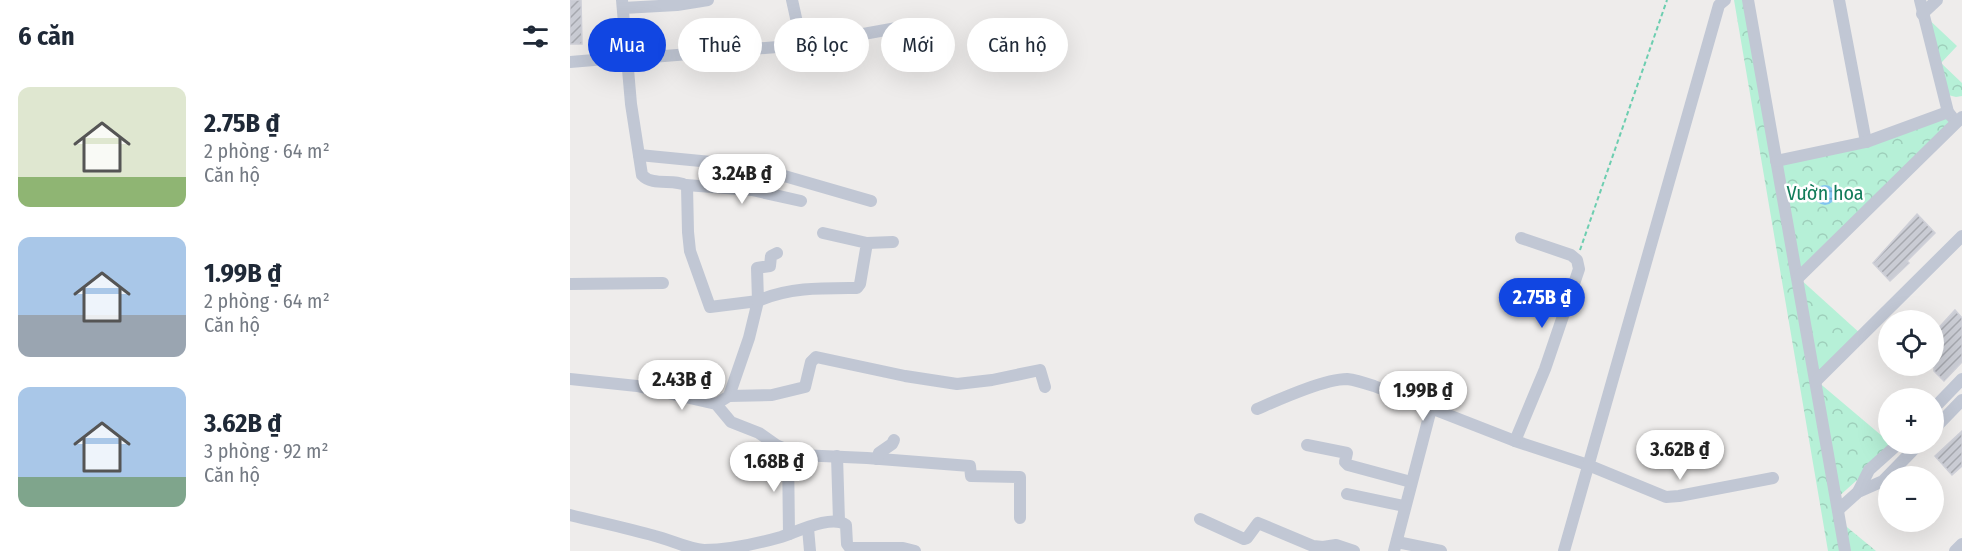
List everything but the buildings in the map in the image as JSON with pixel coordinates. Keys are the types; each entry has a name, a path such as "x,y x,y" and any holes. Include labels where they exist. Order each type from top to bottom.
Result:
{"street":[{"path":"623,4 677,5 708,0"},
{"path":"792,0 796,18"},
{"path":"1564,551 1719,5 1725,0"},
{"path":"1748,0 1845,551"},
{"path":"1839,0 1866,142"},
{"path":"1798,278 1960,123 1948,112 1920,0"},
{"path":"1922,14 1937,0"},
{"path":"666,56 774,47"},
{"path":"570,62 588,60"},
{"path":"628,72 642,175 647,180 752,190 801,201"},
{"path":"1776,161 1866,142 1948,112"},
{"path":"639,155 711,162 774,173 871,201"},
{"path":"686,185 690,251 710,308 758,301 812,288 857,288 860,284 867,243"},
{"path":"823,233 867,243 893,242"},
{"path":"1816,381 1962,236"},
{"path":"1515,441 1545,369 1579,269 1576,260 1566,252 1521,238"},
{"path":"729,396 749,338 758,301 757,268 770,266 770,257 777,253"},
{"path":"570,284 663,283"},
{"path":"716,404 729,396 772,395 805,387 811,362 816,357 905,376 957,384 992,380 1040,370 1045,387"},
{"path":"1257,409 1287,396 1345,379 1374,386 1515,441 1588,465 1660,495 1669,497 1773,478"},
{"path":"1944,398 1962,379"},
{"path":"570,380 637,386 716,404 731,422 759,433 799,456 837,456 970,466 971,476 1020,477 1020,518"},
{"path":"1944,419 1962,400"},
{"path":"1431,409 1395,546 1441,551"},
{"path":"877,459 879,453 894,441"},
{"path":"1307,445 1347,453 1348,465 1411,482"},
{"path":"788,451 789,534"},
{"path":"1858,492 1869,470 1887,454"},
{"path":"1838,510 1858,492 1883,481 1909,454"},
{"path":"837,456 839,521"},
{"path":"1347,494 1404,506"},
{"path":"570,515 704,550 742,546 823,523 839,521 846,525 850,548 903,548 915,551"},
{"path":"1200,519 1245,539 1258,523 1313,546 1336,545 1354,551"},
{"path":"808,528 810,551"},
{"path":"1955,551 1962,544"}],"path":[{"path":"1576,260 1667,0"}],"green space":[{"name":"Vườn hoa","path":"1734,0 1747,0 1776,161 1948,113 1957,123 1798,278 1844,551 1828,551"},
{"path":"1923,14 1957,46 1941,63 1962,83 1962,96 1944,94"},
{"path":"1799,278 1862,335 1816,380"},
{"path":"1817,381 1878,433 1878,454 1886,454 1837,498"},
{"path":"1842,523 1876,551 1847,551"}],"water":[{"path":"1825,185 1832,188 1835,195 1832,202 1825,205 1818,202 1815,195 1818,188"}]}
